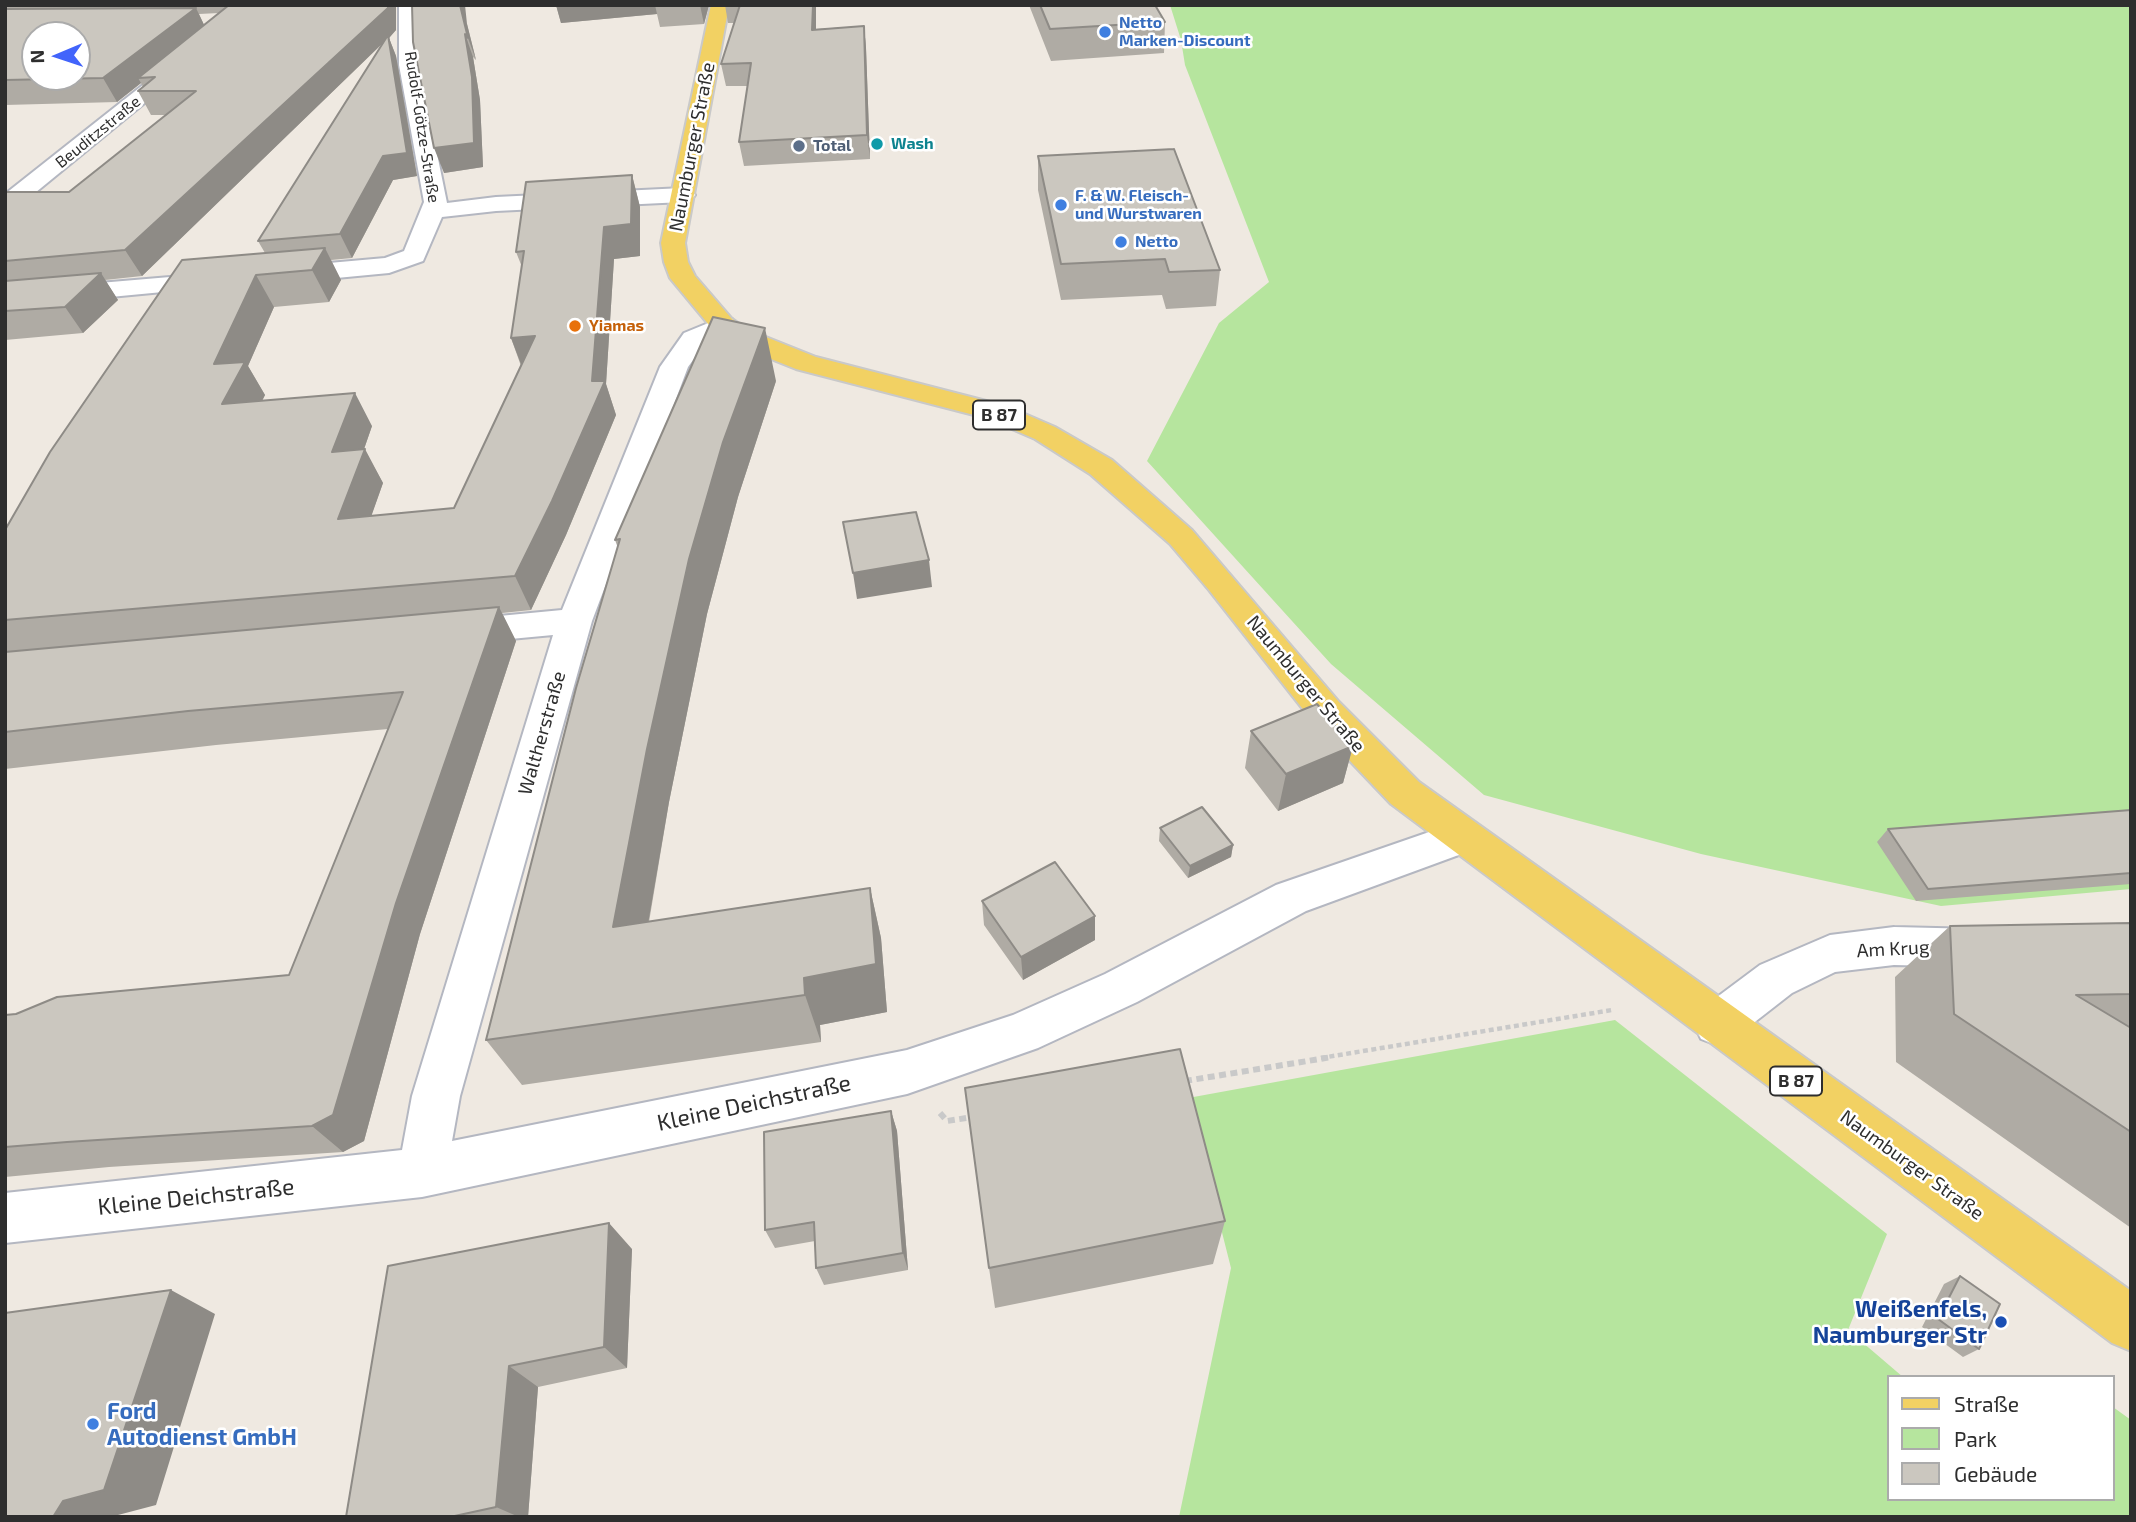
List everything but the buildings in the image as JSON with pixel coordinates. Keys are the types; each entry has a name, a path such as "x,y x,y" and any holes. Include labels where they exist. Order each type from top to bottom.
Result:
{"main road":[{"name":"Naumburger Straße","path":"720,5 673,243 676,262 683,278 723,325 736,335 806,363 984,409 1015,420 1064,443 1101,467 1139,497 1181,537 1360,750 1405,793 1717,1024 2131,1324"}],"street":[{"name":"Beuditzstraße","path":"5,206 255,5"},
{"name":"Rudolf-Götze-Straße","path":"408,5 409,65 436,202 435,211 496,204 683,195"},
{"path":"204,23 234,22"},
{"path":"266,276 389,265 414,256 435,211"},
{"path":"5,299 238,279"},
{"name":"Waltherstraße","path":"422,1172 436,1096 575,621 674,367 694,339 723,325"},
{"path":"427,634 575,621"},
{"name":"Kleine Deichstraße","path":"5,1218 422,1172 907,1072 1022,1033 1121,988 1291,898 1461,836"},
{"name":"Am Krug","path":"1717,1024 1776,979 1830,954 1894,946 2019,950"}],"path":[{"path":"1178,1083 1612,1010"},
{"path":"907,1072 947,1121 988,1115"}],"green space":[{"path":"1170,5 2131,5 2131,889 1941,906 1701,854 1484,795 1331,664 1147,461 1219,323 1269,282 1185,65 1181,40"},
{"path":"1615,1020 1887,1234 1848,1330 1901,1375 1888,1375 1888,1501 2115,1501 2115,1408 2131,1420 2131,1517 1179,1517 1231,1268 1188,1098"}],"place":[{"name":"Netto Marken-Discount","path":"1105,32"},
{"name":"Wash","path":"877,144"},
{"name":"Total","path":"799,146"},
{"name":"F. & W. Fleisch- und Wurstwaren","path":"1061,205"},
{"name":"Netto","path":"1121,242"},
{"name":"Yiamas","path":"575,326"},
{"name":"Weißenfels, Naumburger Str","path":"2001,1322"},
{"name":"Ford Autodienst GmbH","path":"93,1424"}]}
